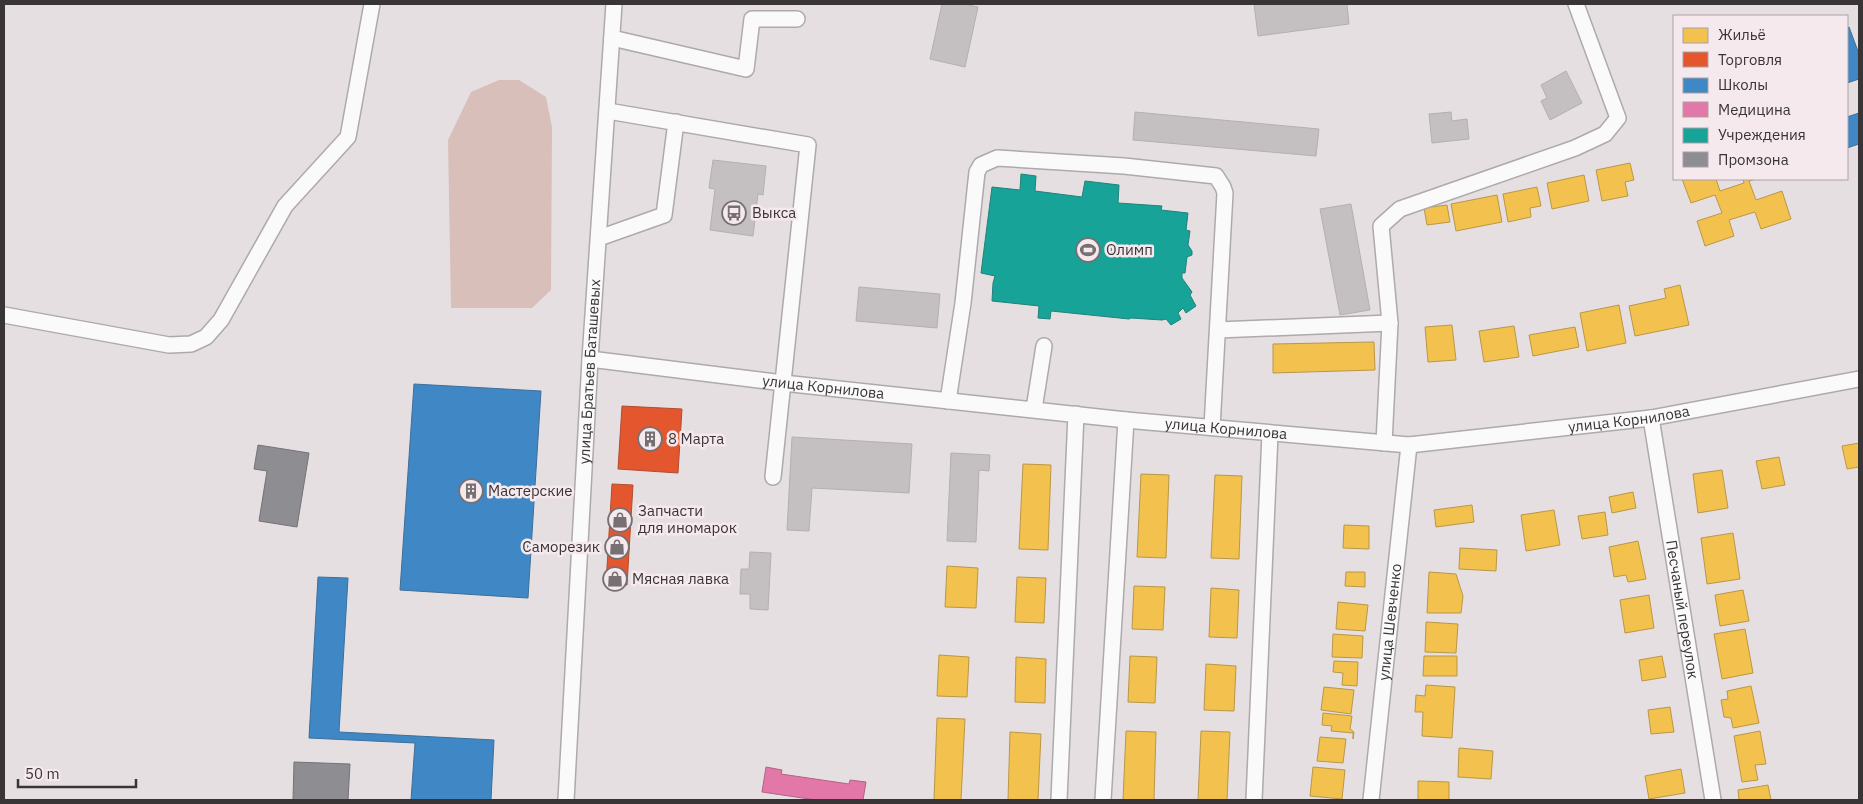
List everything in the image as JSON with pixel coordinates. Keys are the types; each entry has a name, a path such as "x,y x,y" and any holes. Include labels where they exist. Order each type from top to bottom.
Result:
{"street":[{"path":"4,315 170,345 191,344 206,337 221,320 285,206 348,138 372,4"},
{"name":"улица Братьев Баташевых","path":"566,800 590,359 614,4"},
{"path":"1384,443 1390,323 1381,226 1400,209 1576,148 1605,134 1618,118 1576,4"},
{"path":"612,38 746,69 752,20 797,18"},
{"path":"608,111 808,145 773,477"},
{"path":"599,238 664,215 676,122"},
{"path":"948,401 963,303 977,172 981,165 998,158 1124,166 1216,176 1224,187 1212,426"},
{"path":"1218,330 1390,323"},
{"path":"1034,409 1044,346"},
{"name":"улица Корнилова","path":"590,359 783,383 1126,420 1212,426 1270,434 1409,445 1652,418 1859,379"},
{"path":"1059,800 1076,414"},
{"name":"Песчаный переулок","path":"1652,418 1713,800"},
{"path":"1103,800 1126,420"},
{"path":"1254,800 1270,434"},
{"name":"улица Шевченко","path":"1371,800 1409,445"}],"shaded area":[{"path":"499,80 519,80 546,97 552,127 551,290 532,308 451,308 448,140 471,92"}],"building: Жильё":[{"path":"1630,163 1634,180 1625,182 1628,196 1602,201 1596,170"},
{"path":"1584,175 1589,201 1552,209 1547,183"},
{"path":"1682,180 1716,180 1720,191 1744,183 1743,180 1752,180 1749,181 1756,200 1782,191 1791,219 1761,229 1755,212 1729,220 1734,236 1705,246 1697,221 1722,213 1715,195 1691,203"},
{"path":"1537,187 1541,206 1530,208 1531,217 1508,222 1503,194"},
{"path":"1497,195 1502,222 1456,231 1451,204"},
{"path":"1447,205 1450,222 1427,225 1424,208"},
{"path":"1680,285 1689,325 1635,336 1629,306 1666,298 1664,289"},
{"path":"1619,305 1626,343 1587,351 1580,313"},
{"path":"1452,325 1456,360 1428,362 1425,327"},
{"path":"1514,326 1519,357 1484,362 1479,331"},
{"path":"1575,327 1579,347 1533,356 1529,335"},
{"path":"1374,342 1375,370 1273,373 1273,344"},
{"path":"1859,443 1859,467 1847,469 1842,446"},
{"path":"1779,457 1785,485 1762,489 1756,461"},
{"path":"1023,464 1051,465 1048,550 1019,549"},
{"path":"1722,470 1728,508 1698,513 1693,474"},
{"path":"1141,474 1169,475 1166,558 1137,557"},
{"path":"1215,475 1242,476 1239,559 1211,558"},
{"path":"1633,492 1636,508 1612,513 1609,497"},
{"path":"1472,505 1474,522 1436,527 1434,510"},
{"path":"1554,510 1560,545 1526,551 1521,515"},
{"path":"1605,512 1608,535 1582,539 1578,516"},
{"path":"1344,525 1369,526 1369,549 1343,548"},
{"path":"1733,533 1740,579 1707,584 1701,538"},
{"path":"1638,541 1646,579 1628,582 1626,575 1614,577 1609,547"},
{"path":"1460,548 1497,550 1496,571 1459,569"},
{"path":"947,566 978,568 976,608 945,607"},
{"path":"1346,572 1365,572 1365,587 1345,586"},
{"path":"1429,572 1456,574 1463,596 1461,613 1427,613"},
{"path":"1017,577 1046,578 1044,623 1015,622"},
{"path":"1134,586 1165,587 1163,630 1132,629"},
{"path":"1211,588 1239,590 1237,638 1209,637"},
{"path":"1743,590 1749,621 1720,626 1715,595"},
{"path":"1649,595 1654,628 1625,633 1620,600"},
{"path":"1338,602 1368,605 1365,631 1336,629"},
{"path":"1426,622 1458,624 1456,653 1425,652"},
{"path":"1745,629 1753,673 1722,679 1714,634"},
{"path":"1333,634 1363,636 1362,658 1332,657"},
{"path":"939,655 969,657 967,697 937,696"},
{"path":"1130,656 1157,657 1155,703 1128,702"},
{"path":"1424,656 1457,656 1457,676 1423,676"},
{"path":"1662,656 1666,677 1642,681 1639,660"},
{"path":"1016,657 1046,659 1045,703 1015,702"},
{"path":"1334,661 1358,662 1357,686 1342,685 1343,673 1333,672"},
{"path":"1206,664 1236,666 1234,711 1204,710"},
{"path":"1426,685 1455,687 1452,738 1422,736 1423,712 1415,712 1416,695 1425,696"},
{"path":"1751,686 1759,723 1733,728 1731,718 1724,717 1721,700 1728,699 1727,691"},
{"path":"1324,687 1354,690 1351,714 1321,710"},
{"path":"1670,707 1674,732 1651,734 1648,710"},
{"path":"1323,713 1352,716 1350,729 1354,732 1353,739 1353,733 1331,731 1332,726 1322,725"},
{"path":"937,718 965,719 961,800 934,800"},
{"path":"1126,731 1156,732 1154,800 1123,800"},
{"path":"1201,731 1230,732 1227,800 1198,800"},
{"path":"1760,731 1766,764 1755,765 1758,780 1742,782 1734,736"},
{"path":"1010,732 1041,734 1038,800 1008,800"},
{"path":"1320,737 1346,739 1343,763 1317,761"},
{"path":"1459,748 1493,751 1491,779 1458,777"},
{"path":"1313,767 1345,770 1342,799 1310,796"},
{"path":"1681,769 1685,793 1649,799 1645,776"},
{"path":"1418,781 1449,782 1449,800 1418,800"},
{"path":"1768,785 1771,800 1739,800 1738,790"}],"building: Торговля":[{"name":"8 Марта","path":"622,406 682,409 678,473 618,469"},
{"path":"612,484 633,485 627,585 606,584"}],"building: Школы":[{"path":"1848,28 1859,54 1859,79 1848,83"},
{"path":"1859,113 1859,144 1848,148 1848,117"},
{"name":"Мастерские","path":"414,384 541,391 528,598 400,590"},
{"path":"318,577 348,578 339,732 494,740 491,800 411,800 415,743 309,738"}],"building: Медицина":[{"path":"766,767 782,770 781,774 849,784 850,780 866,782 863,800 816,800 762,792"}],"building: Учреждения":[{"name":"Олимп","path":"1021,174 1036,176 1035,191 1082,197 1085,181 1119,185 1118,203 1162,206 1161,210 1188,213 1186,230 1190,231 1188,245 1192,255 1187,257 1185,273 1182,273 1182,278 1192,292 1190,295 1196,306 1186,313 1183,308 1178,313 1181,319 1171,325 1166,319 1129,319 1051,311 1050,319 1038,318 1039,306 992,301 995,276 981,273 992,187 1020,190"}],"building: Промзона":[{"path":"258,445 309,453 297,527 259,521 267,471 254,469"},
{"path":"294,762 350,764 348,800 293,800"}],"building: Прочее":[{"path":"942,4 964,4 978,7 965,67 930,59"},
{"path":"1254,4 1347,4 1349,24 1258,36"},
{"path":"1566,71 1582,103 1550,120 1541,101 1547,98 1541,85"},
{"path":"1135,112 1319,129 1316,156 1133,140"},
{"path":"1451,112 1452,121 1467,119 1469,139 1432,143 1429,114"},
{"name":"Выкса","path":"713,160 766,166 763,195 758,194 753,236 710,230 715,189 709,188"},
{"path":"1351,204 1370,310 1340,315 1320,209"},
{"path":"859,287 940,294 937,328 856,321"},
{"path":"792,437 912,444 909,493 812,488 809,531 787,530"},
{"path":"951,453 990,455 989,471 979,470 976,542 947,541"},
{"path":"750,552 771,553 768,610 750,609 750,594 740,594 741,569 749,569"}],"place":[{"name":"Выкса","path":"734,213"},
{"name":"Олимп","path":"1088,250"},
{"name":"8 Марта","path":"650,439"},
{"name":"Мастерские","path":"471,491"},
{"name":"Запчасти для иномарок","path":"620,520"},
{"name":"Саморезик","path":"617,547"},
{"name":"Мясная лавка","path":"615,579"}]}
